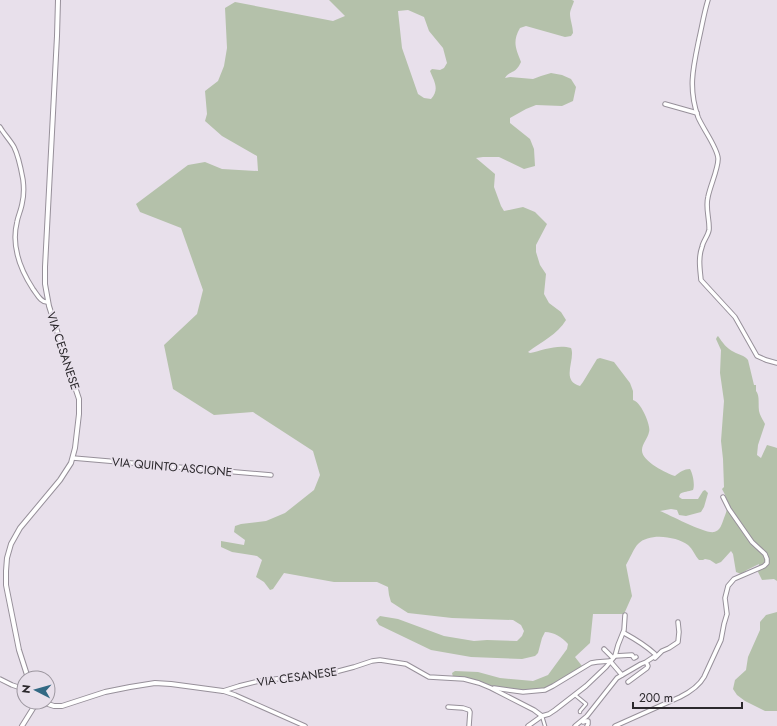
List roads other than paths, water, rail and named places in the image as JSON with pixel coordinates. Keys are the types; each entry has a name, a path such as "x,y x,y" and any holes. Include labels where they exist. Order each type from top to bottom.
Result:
{"street":[{"name":"VIA CESANESE","path":"26,670 6,585 7,558 11,544 20,528 60,480 73,458 76,445 79,409 78,399 48,302 44,267 58,0"},
{"path":"708,0 693,76 692,89 697,113 716,152 718,163 707,200 709,229 700,254 701,280 734,316 757,356 777,363"},
{"path":"665,104 697,113"},
{"path":"0,127 12,143 17,153 24,192 15,232 16,250 21,266 30,284 42,300 48,302"},
{"name":"VIA QUINTO ASCIONE","path":"73,458 271,475"},
{"path":"615,726 680,697 702,681 721,640 727,614 725,594 728,586 734,579 765,566 767,563 764,553 752,542 729,510 723,497"},
{"path":"528,726 542,716 551,713 575,694 598,675 613,658 624,633 625,616"},
{"path":"576,726 613,682 622,674 641,664 647,663 662,651 678,642 678,622"},
{"path":"624,633 635,638 655,654 655,656 647,663 647,668 628,682"},
{"path":"604,649 613,658 622,674"},
{"path":"491,688 519,692 544,690 591,663 632,655 634,658 636,657"},
{"name":"VIA CESANESE","path":"56,706 62,706 106,692 155,683 223,691 259,681 335,672 377,660 406,664 428,677 471,681 491,688 534,710 542,716"},
{"path":"0,679 16,686"},
{"path":"223,691 306,726"},
{"path":"575,694 586,704 580,712"},
{"path":"448,707 469,710 469,726"},
{"path":"22,726 32,710"},
{"path":"542,716 545,726"},
{"path":"576,726 587,720 589,722 587,726"}]}
